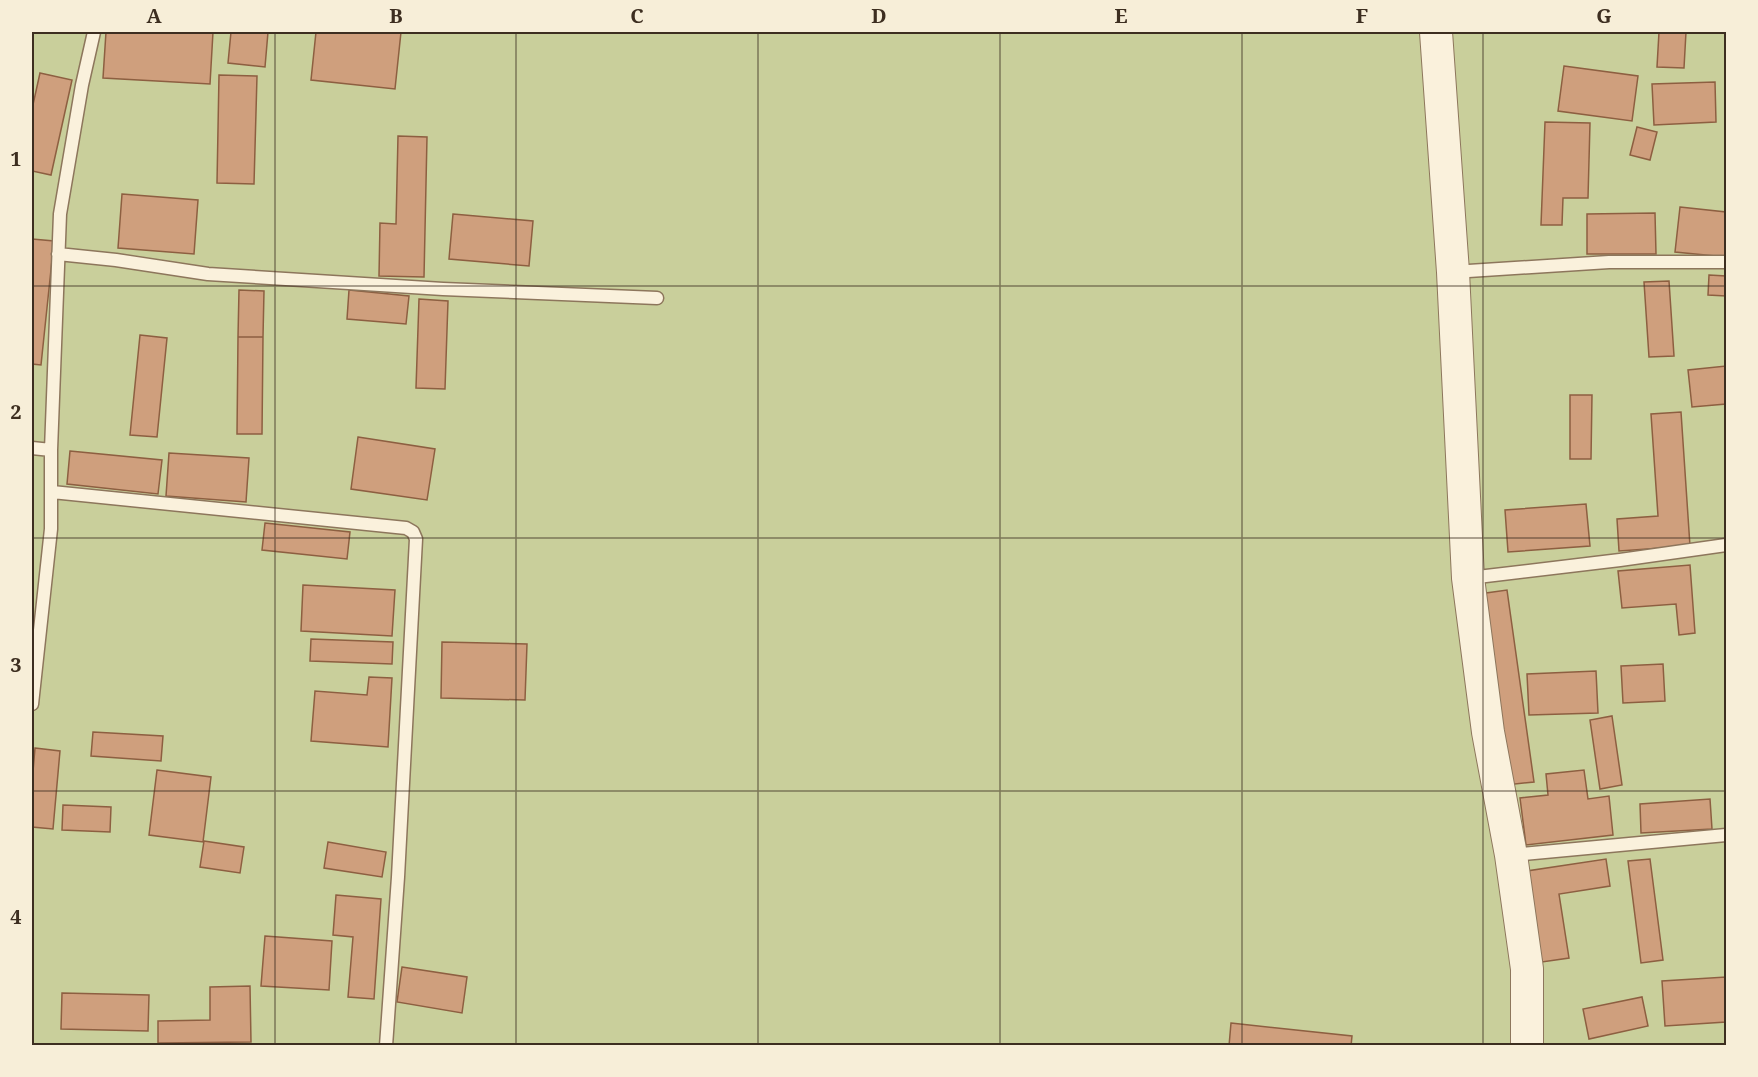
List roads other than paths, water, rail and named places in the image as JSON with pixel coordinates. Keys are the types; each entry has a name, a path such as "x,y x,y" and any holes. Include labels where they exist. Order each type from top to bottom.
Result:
{"street":[{"path":"1436,32 1453,272 1468,578 1488,732 1511,855 1527,969 1527,1046"}],"lane":[{"path":"32,704 51,529 51,450 60,214 82,85 94,32"},
{"path":"58,254 208,274 443,289 657,298"},
{"path":"1453,272 1609,262 1726,262"},
{"path":"32,448 51,450"},
{"path":"52,492 406,528 413,532 416,539 398,877 386,1046"},
{"path":"1468,578 1726,545"},
{"path":"1511,855 1726,835"}]}
